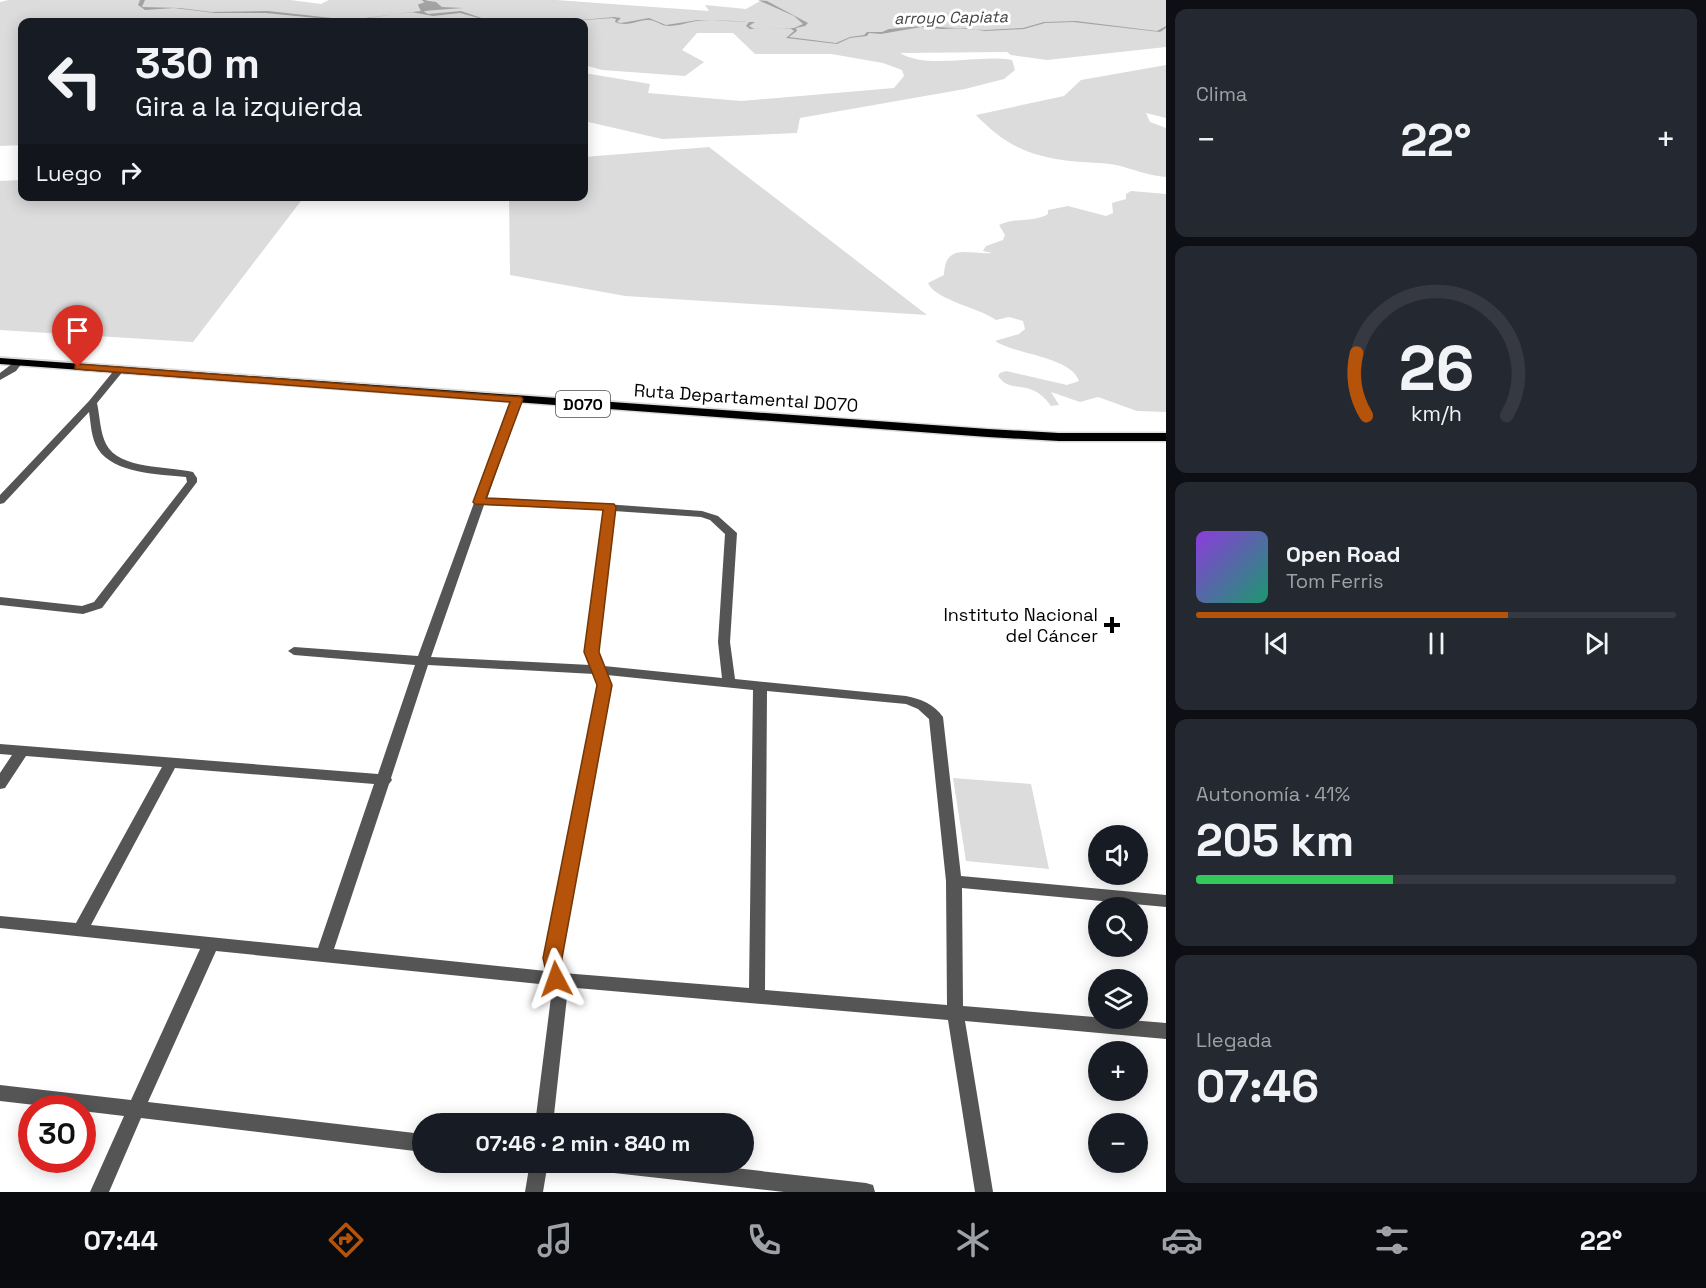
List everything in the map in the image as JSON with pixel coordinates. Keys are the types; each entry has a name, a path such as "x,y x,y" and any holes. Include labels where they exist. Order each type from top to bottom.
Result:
{"main road":[{"name":"Ruta Departamental D070","path":"0,362 1048,437 1166,437"}],"street":[{"path":"0,377 13,369 17,363"},
{"path":"0,501 92,403 119,370"},
{"path":"324,955 385,780 423,661 517,399"},
{"path":"0,601 83,610 98,605 192,482 189,474 125,464 108,456 97,434 92,403"},
{"path":"479,502 609,507 702,514 724,524 731,533 724,642 729,683"},
{"path":"545,1113 559,997 552,958 604,685 592,652 609,507"},
{"path":"294,651 423,661 598,670 906,700 928,709 936,717 954,881 955,1013 984,1192"},
{"path":"757,996 760,686"},
{"path":"0,749 385,780"},
{"path":"0,784 22,751"},
{"path":"80,930 171,763"},
{"path":"954,881 1166,901"},
{"path":"0,922 556,979 1166,1031"},
{"path":"99,1192 211,943"},
{"path":"0,1093 412,1142"},
{"path":"534,1192 537,1173"},
{"path":"695,1173 866,1192"}],"shaded area":[{"path":"9,0 290,0 321,4 329,0 556,0 709,11 705,5 746,9 762,0 1166,0 1166,47 1047,60 1011,55 1007,52 900,53 911,58 939,61 1012,60 1015,70 1004,79 965,89 800,118 797,133 662,139 588,122 588,74 650,84 648,93 741,101 894,88 904,76 902,70 883,63 831,54 755,54 733,33 697,33 682,50 704,62 685,76 602,70 588,66 588,18 18,18 18,145 0,146 0,2"},
{"path":"140,0 145,0 142,7 180,8 211,12 268,11 332,18 265,13 215,13 174,8 145,10 138,5"},
{"path":"422,0 436,2 442,7 463,8 423,11 428,14 461,11 481,18 460,13 433,16 412,12 421,11 418,5 425,3"},
{"path":"758,0 767,1 808,23 796,28 797,31 789,37 836,43 850,37 864,35 867,32 882,32 889,29 921,26 958,28 921,27 881,34 869,33 867,36 850,38 837,44 786,38 794,31 790,28 803,24 794,16"},
{"path":"614,17 621,18 617,22 621,23 649,18 666,25 698,20 716,21 697,21 669,26 650,20 627,24 619,23 615,22 616,19 612,18 588,19"},
{"path":"1076,21 1157,31 1166,26 1160,32 1073,22 1045,23 1024,29 985,31 975,29 1023,28 1044,22"},
{"path":"749,22 755,22 749,26 754,29 746,26"},
{"path":"1166,65 1166,118 1146,113 1150,122 1166,128 1166,177 1116,165 1055,159 1029,152 1007,141 976,115 1064,96 1081,80"},
{"path":"709,147 927,315 625,296 510,275 509,201 588,201 588,157"},
{"path":"18,180 18,201 301,201 193,342 0,330 0,181"},
{"path":"1131,191 1166,194 1166,412 1137,411 1098,397 1080,402 1051,392 1059,405 1051,406 1036,391 1003,382 998,376 1006,371 1067,385 1079,381 1074,373 1065,366 995,341 1019,334 1025,329 1023,321 1009,317 996,320 948,299 932,289 928,283 944,275 945,265 954,254 960,252 992,253 983,251 986,246 1003,240 1005,235 999,225 1043,217 1048,214 1048,210 1068,206 1106,216 1113,213 1112,203 1126,199 1126,194"},
{"path":"0,356 841,417 841,420 0,359"},
{"path":"953,778 1031,784 1049,869 966,861"}],"waterway":[{"path":"423,0 428,2 419,5 422,11 427,10"}],"place":[{"name":"Instituto Nacional del Cáncer","path":"1112,625"}],"route":[{"path":"78,367 517,399 479,502 609,507 592,652 604,685 552,958 556,979"}],"water label":[{"name":"arroyo Capiata","path":"951,17"}]}
